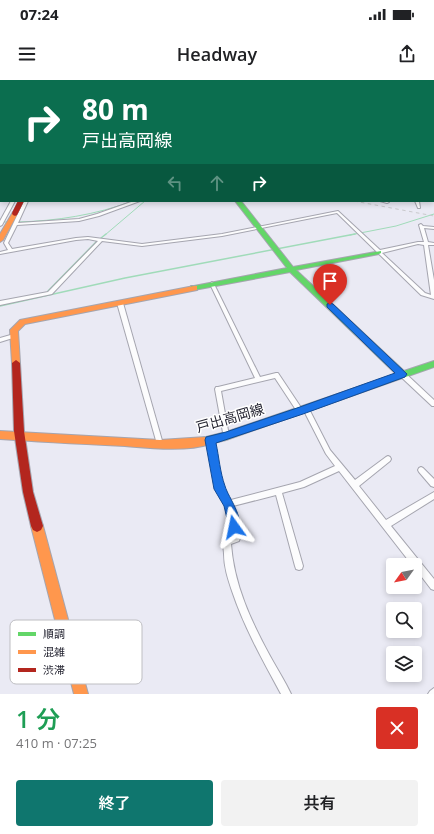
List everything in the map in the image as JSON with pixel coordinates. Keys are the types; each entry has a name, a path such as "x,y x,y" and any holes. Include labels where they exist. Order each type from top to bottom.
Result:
{"street":[{"path":"1,224 12,202"},
{"path":"0,240 20,202"},
{"path":"11,251 6,243 26,202"},
{"path":"16,223 79,220 135,202"},
{"path":"239,202 274,249 292,270 434,404"},
{"path":"417,202 419,207"},
{"path":"7,212 21,212"},
{"path":"0,253 76,239 101,240 142,245 259,228 338,212 422,294 434,297 422,226 434,228"},
{"path":"0,303 50,292 101,240"},
{"path":"62,620 28,492 19,436 14,330 23,322 212,284 292,270 418,243 434,244"},
{"path":"212,284 258,379"},
{"path":"120,303 160,444"},
{"path":"0,340 14,336"},
{"name":"戸出高岡線","path":"0,435 160,444 210,440 303,410 434,364"},
{"path":"226,436 218,389 276,375 303,410 328,452 434,586"},
{"path":"210,440 220,489 229,504 236,538 227,542 226,556 238,597 286,694"},
{"path":"354,486 388,459"},
{"path":"229,504 301,485 340,467"},
{"path":"421,470 434,484"},
{"path":"278,491 286,525 299,566"},
{"path":"385,524 434,494"},
{"path":"79,684 82,694"}],"waterway":[{"path":"17,222 47,220 90,214 130,202"},
{"path":"105,235 144,202"},
{"path":"350,235 396,226 434,214"},
{"path":"0,222 9,222"},
{"path":"101,238 106,234"},
{"path":"0,306 125,278 355,234"},
{"path":"48,291 97,241"}],"railway":[{"path":"359,202 434,216"}],"traffic: fast":[{"path":"239,202 292,270 402,374"},
{"path":"194,288 379,252"},
{"path":"206,441 226,436 434,364"}],"traffic: slow":[{"path":"0,240 15,213"},
{"path":"16,363 14,330 23,322 194,288"},
{"path":"0,435 160,444 206,441"},
{"path":"37,526 62,620"},
{"path":"78,684 81,694"}],"traffic: jam":[{"path":"15,213 20,202"},
{"path":"16,363 19,431 28,492 37,526"}],"route":[{"path":"234,527 229,504 220,489 210,440 300,411 402,374 330,305"}]}
